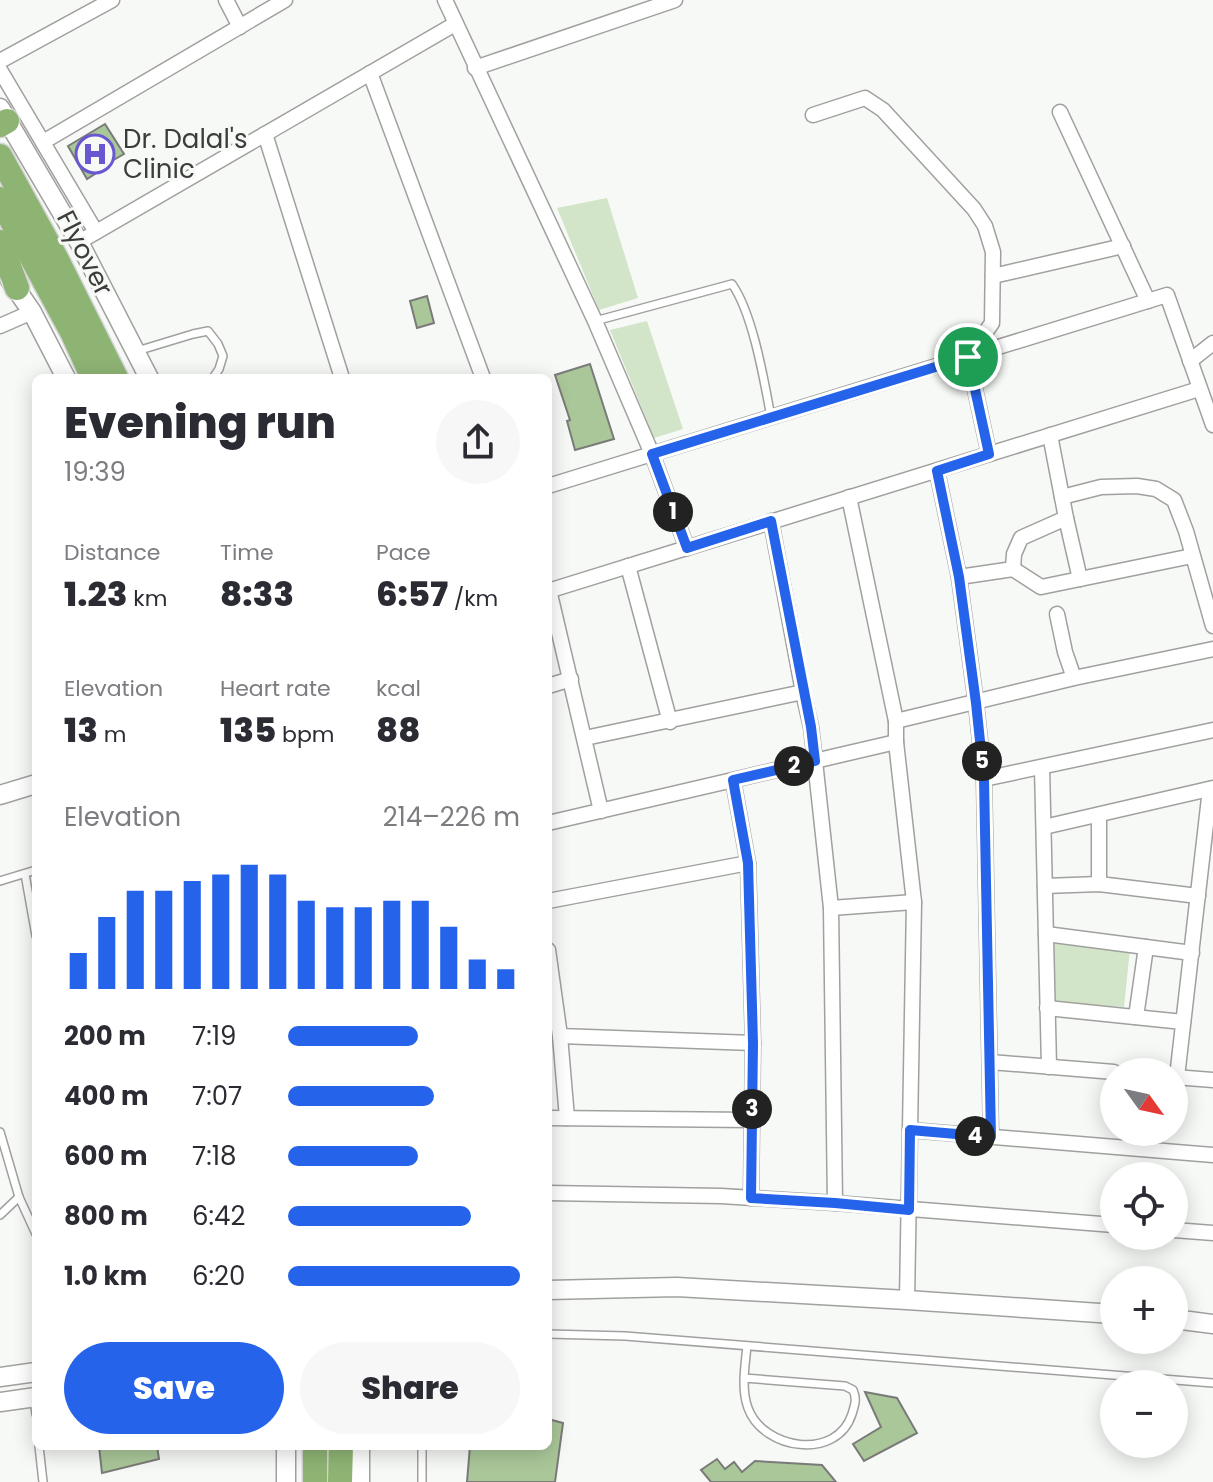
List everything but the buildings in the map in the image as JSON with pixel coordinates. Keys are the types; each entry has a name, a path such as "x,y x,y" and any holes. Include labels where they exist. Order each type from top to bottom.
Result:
{"highway":[{"name":"Flyover","path":"0,156 13,207 91,374"},
{"name":"Flyover","path":"13,207 114,374"},
{"path":"0,242 17,288"},
{"path":"315,1450 315,1482"},
{"path":"340,1482 341,1450"}],"street":[{"path":"0,61 112,0"},
{"path":"226,0 240,27"},
{"path":"43,142 285,0"},
{"path":"445,0 595,321 652,454 687,548"},
{"path":"475,68 675,0"},
{"path":"79,242 455,24"},
{"path":"0,70 96,232"},
{"path":"370,73 482,374"},
{"path":"813,115 865,98 883,110 974,209 985,226 993,252 992,323 968,357 989,454"},
{"path":"1060,112 1148,301"},
{"path":"2,118 79,242 147,374"},
{"path":"265,134 341,374"},
{"path":"993,276 1123,246"},
{"path":"0,266 32,312 64,374"},
{"path":"552,485 1167,295 1213,425"},
{"path":"0,326 32,312"},
{"path":"1190,361 1213,343"},
{"path":"552,589 1199,389"},
{"path":"1050,435 1080,579"},
{"path":"937,471 959,577 984,779 991,1137"},
{"path":"1062,497 1101,487 1137,486 1156,489 1174,500 1213,626"},
{"path":"849,497 896,721 914,902 907,1300"},
{"path":"1013,569 1014,554 1021,538 1066,518"},
{"path":"771,521 815,761 831,908 835,1203"},
{"path":"959,577 1013,569 1041,587 1192,556"},
{"path":"628,566 670,722"},
{"path":"552,602 601,811"},
{"path":"1057,614 1074,678"},
{"path":"896,721 1074,678 1213,649"},
{"path":"552,685 571,679"},
{"path":"585,738 803,692"},
{"path":"984,779 1213,730"},
{"path":"552,822 896,742"},
{"path":"1042,767 1049,1067"},
{"path":"733,780 748,863 753,1043 751,1198"},
{"path":"0,795 32,785"},
{"path":"1044,827 1211,789 1178,1058"},
{"path":"1099,815 1099,884"},
{"path":"552,900 748,863"},
{"path":"1045,886 1099,884 1198,896"},
{"path":"831,908 914,902"},
{"path":"1046,934 1192,953"},
{"path":"1136,1017 1146,947"},
{"path":"552,979 567,1118"},
{"path":"1047,1008 1183,1022"},
{"path":"560,1036 753,1043"},
{"path":"990,1062 1100,1071"},
{"path":"1188,1078 1213,1080"},
{"path":"552,1118 752,1120"},
{"path":"910,1130 1213,1155"},
{"path":"552,1193 751,1198 1100,1224"},
{"path":"1188,1231 1213,1233"},
{"path":"552,1290 677,1287 1100,1313"},
{"path":"1188,1321 1213,1324"},
{"path":"0,1377 32,1373"},
{"path":"0,1402 32,1403"},
{"path":"286,1450 286,1482"},
{"path":"360,1450 360,1482"}],"lane":[{"path":"595,321 732,284 740,296 771,417"},
{"path":"135,352 208,331 223,356 216,374"},
{"path":"0,881 32,871"},
{"path":"25,874 32,913"},
{"path":"0,1132 19,1197 32,1225"},
{"path":"0,1215 19,1197"},
{"path":"552,1334 625,1336 1213,1383"},
{"path":"744,1378 845,1386 853,1390 856,1401 849,1421 837,1434 810,1446 795,1445 777,1438 763,1429 746,1405 744,1378 747,1346"},
{"path":"39,1450 43,1482"},
{"path":"422,1450 422,1482"}],"green space":[{"path":"607,198 638,298 599,310 557,208"},
{"path":"647,321 683,429 654,438 610,330"},
{"path":"1052,941 1130,949 1124,1007 1052,1002"}],"place":[{"name":"Dr. Dalal's Clinic","path":"95,154"}],"route":[{"path":"968,357 989,454 937,471 959,577 984,779 991,1137 910,1130 909,1210 751,1198 753,1043 748,863 733,780 815,761 811,727 771,521 687,548 652,454 968,357"}]}
